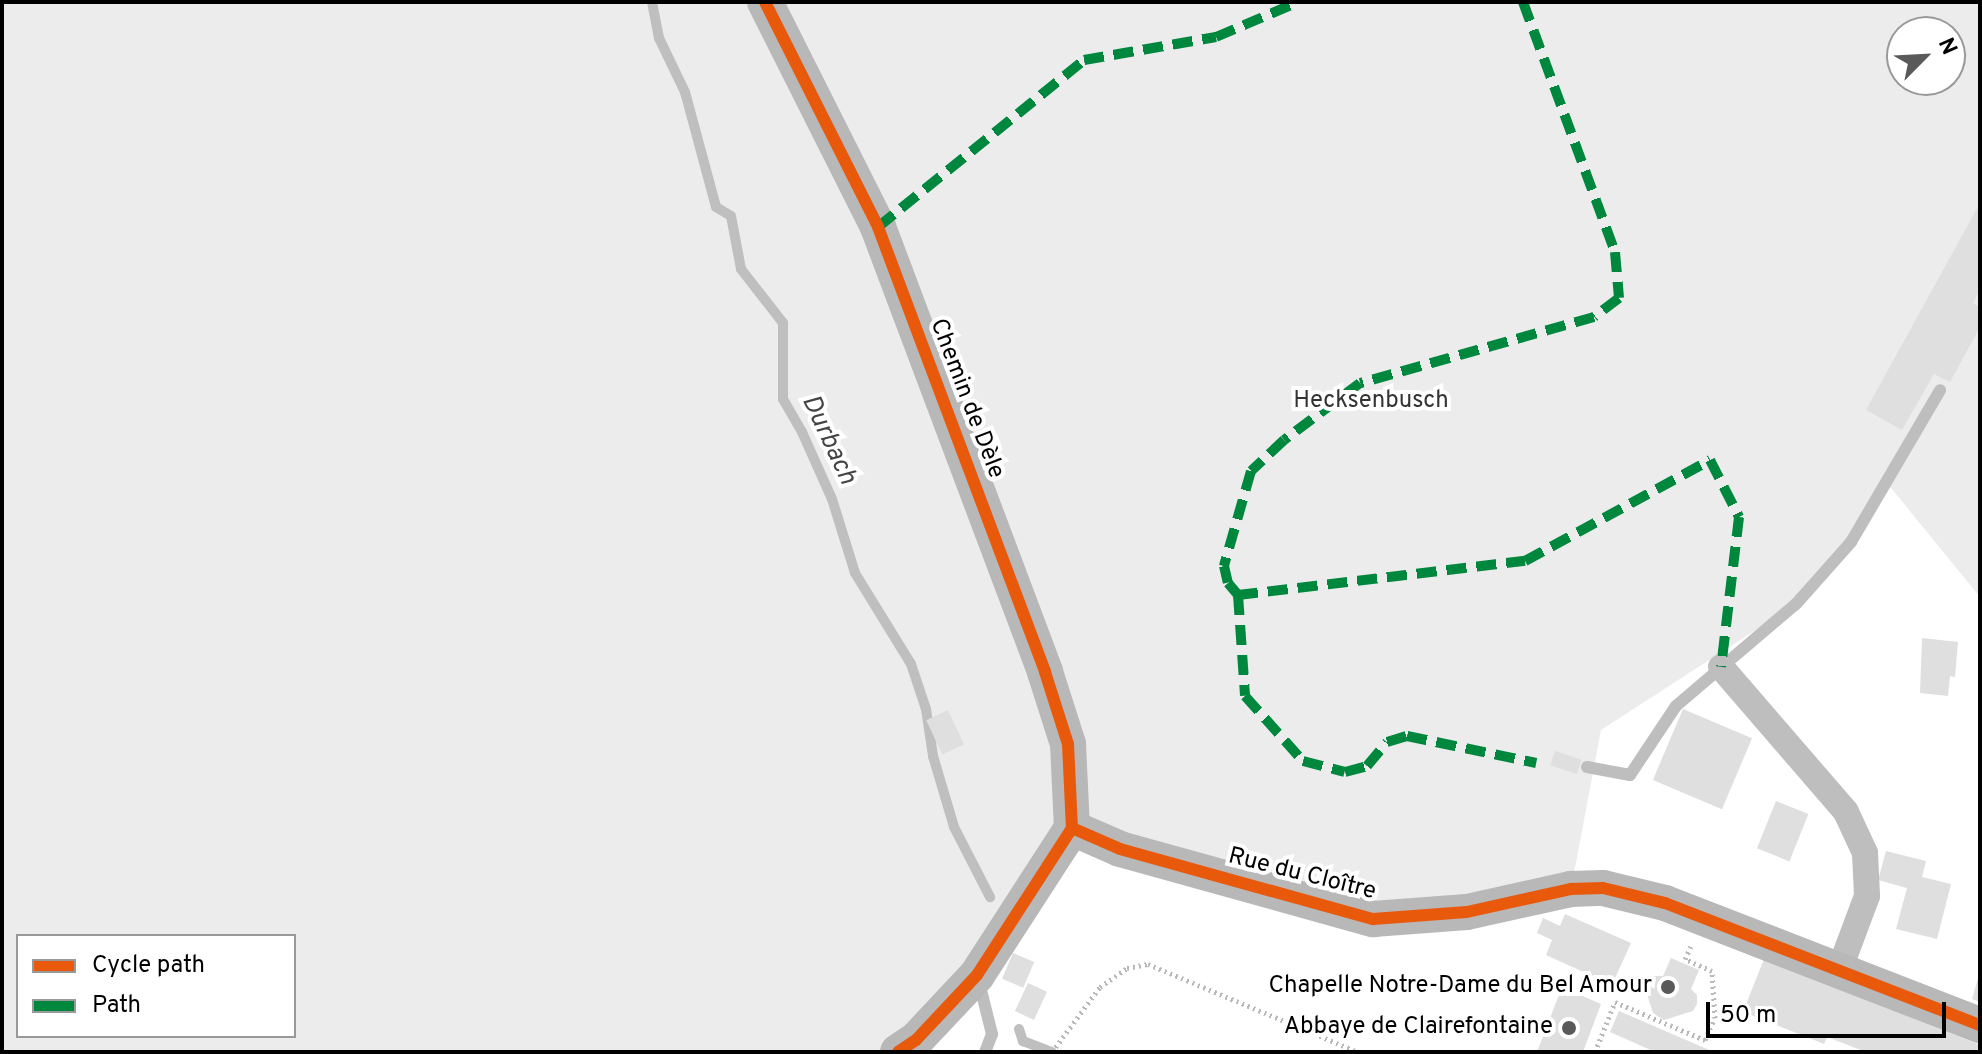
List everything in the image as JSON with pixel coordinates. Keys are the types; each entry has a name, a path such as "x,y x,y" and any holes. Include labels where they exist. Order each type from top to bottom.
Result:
{"street":[{"name":"Chemin de Dèle","path":"765,2 878,227 1040,657 1068,744 1072,828"},
{"path":"1721,667 1846,812 1865,853 1867,896 1839,971"},
{"name":"Rue du Cloître","path":"1072,828 1120,849 1373,919 1467,912 1571,889 1603,888 1665,903 1980,1025"},
{"path":"898,1052 916,1040 977,975 1072,828"}],"lane":[{"path":"1587,767 1630,775 1676,706 1796,604 1851,542 1940,390"},
{"path":"977,975 992,1034 985,1052"}],"path":[{"path":"1052,1052 1100,987 1127,968 1148,964 1358,1052"},
{"path":"1595,1052 1615,1002 1705,1040 1715,1018 1712,971"}],"green space":[{"name":"Hecksenbusch","path":"2,2 1980,2 1980,597 1887,483 1851,542 1796,604 1601,730 1571,889 1373,919 1072,828 898,1052 2,1052"}],"building":[{"path":"1980,203 1980,289 1973,303 1980,307 1980,327 1950,382 1934,374 1902,430 1866,410"},
{"path":"1922,638 1958,642 1955,677 1950,676 1948,696 1920,693"},
{"path":"1683,709 1752,738 1722,809 1653,780"},
{"path":"948,710 964,744 942,755 926,720"},
{"path":"1555,751 1582,760 1577,774 1550,765"},
{"path":"1776,801 1808,814 1789,861 1757,848"},
{"path":"1886,851 1926,861 1922,877 1951,884 1937,939 1896,929 1907,888 1878,880"},
{"path":"1565,914 1631,943 1612,985 1546,955 1552,940 1537,933 1543,918 1560,926"},
{"path":"1013,953 1034,962 1023,988 1002,979"},
{"name":"Chapelle Notre-Dame du Bel Amour","path":"1671,958 1699,970 1691,989 1697,995 1697,1004 1693,1011 1664,1020 1653,1013 1644,985 1651,976 1663,976"},
{"path":"1764,959 1980,1045 1980,1052 1866,1052 1827,1037 1824,1044 1743,1012"},
{"path":"1980,975 1980,1002 1972,999"},
{"path":"1028,983 1047,992 1034,1020 1015,1011"},
{"name":"Abbaye de Clairefontaine","path":"1562,987 1601,1004 1583,1052 1537,1052"},
{"path":"1619,1011 1714,1052 1655,1052 1610,1032"}],"waterway":[{"name":"Durbach","path":"652,2 659,38 685,92 716,207 731,216 741,269 783,323 783,399 802,432 832,499 855,573 911,664 926,709 933,756 954,827 990,897"},
{"name":"Durbach","path":"1019,1029 1023,1041 1052,1052"}],"marked path":[{"path":"878,227 1084,60 1216,37 1298,2"},
{"path":"1523,2 1615,252 1619,298 1594,317 1360,383 1284,440 1251,471 1224,566 1228,583 1238,595 1245,696 1303,761 1345,772 1367,766 1387,742 1407,736 1536,763"},
{"path":"1238,595 1525,561 1710,460 1739,517 1721,667"}],"cycle path":[{"path":"765,2 878,227 1045,672 1068,744 1072,828"},
{"path":"1072,828 1120,849 1373,919 1467,912 1571,889 1603,888 1665,903 1980,1025"},
{"path":"898,1052 916,1040 977,975 1072,828"}],"place":[{"name":"Chapelle Notre-Dame du Bel Amour","path":"1668,987"},
{"name":"Abbaye de Clairefontaine","path":"1569,1028"}]}
